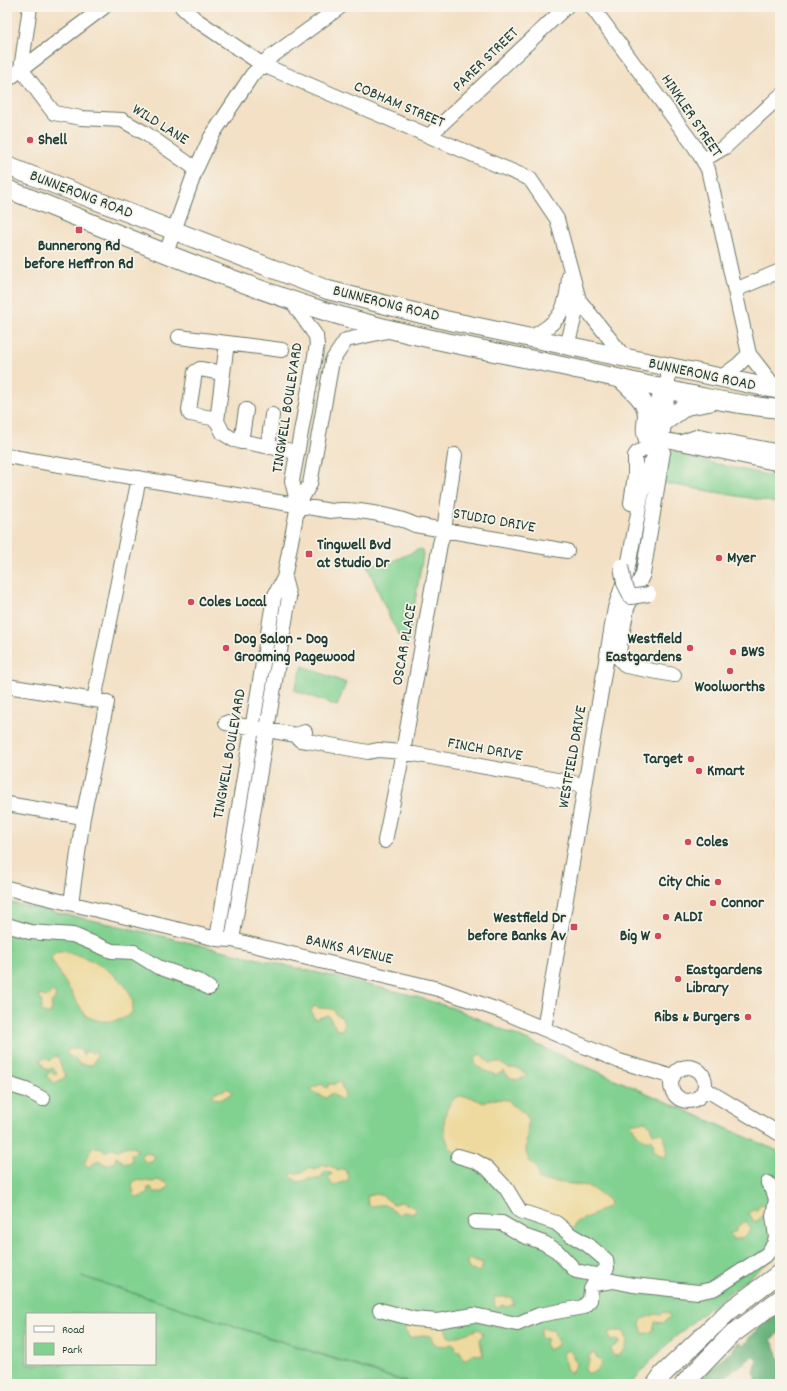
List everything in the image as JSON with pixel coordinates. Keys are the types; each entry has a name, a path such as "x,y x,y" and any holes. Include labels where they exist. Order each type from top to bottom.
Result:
{"main road":[{"name":"BUNNERONG ROAD","path":"7,166 328,290 379,304 529,338 719,379 779,390"},
{"name":"BUNNERONG ROAD","path":"7,189 166,253 291,300 322,310 395,330 664,389 717,400 780,409"},
{"path":"621,379 639,397 646,408 647,416 644,428 656,440 686,406 717,400"},
{"path":"656,1384 663,1374 729,1311 780,1273"},
{"path":"684,1384 730,1336 780,1299"}],"street":[{"path":"21,70 30,7"},
{"path":"7,80 104,7"},
{"name":"COBHAM STREET","path":"182,7 195,18 263,65 530,180 557,219 579,300 625,358"},
{"path":"166,253 196,169 211,137 252,74 268,59 340,7"},
{"name":"PARER STREET","path":"429,136 566,7"},
{"name":"HINKLER STREET","path":"592,7 708,169 749,354 779,390"},
{"name":"WILD LANE","path":"21,70 54,113 81,118 122,120 145,133 196,169"},
{"path":"703,160 725,147 780,96"},
{"name":"COBHAM STREET","path":"529,338 543,331 563,311 567,297 569,259"},
{"path":"734,290 780,271"},
{"name":"TINGWELL BOULEVARD","path":"291,300 316,336 317,345 292,481 298,506"},
{"name":"COBHAM STREET","path":"567,346 579,300"},
{"name":"TINGWELL BOULEVARD","path":"217,939 274,597 284,578 298,506 310,484 332,362 346,340 395,330"},
{"path":"179,337 282,350"},
{"path":"227,343 217,421 223,434 241,442 297,452"},
{"path":"719,379 738,365 749,354"},
{"name":"WESTFIELD DRIVE","path":"544,1029 615,608 627,572 642,492 642,471 656,440 668,367"},
{"path":"217,421 212,418 190,414 189,404 196,370 223,373"},
{"name":"WESTFIELD DRIVE","path":"656,440 664,389"},
{"path":"241,442 246,410"},
{"path":"268,446 272,415"},
{"path":"679,443 699,436 780,452"},
{"path":"656,440 663,452 643,574 629,602 618,656 626,666 674,675"},
{"path":"629,602 621,566 635,475 635,456 656,440 679,443 780,464"},
{"name":"OSCAR PLACE","path":"385,840 403,752 440,544 444,530 455,455"},
{"name":"STUDIO DRIVE","path":"7,456 331,511 341,517 403,528 414,525 567,551"},
{"path":"94,700 139,478"},
{"path":"629,602 651,595 643,574"},
{"name":"TINGWELL BOULEVARD","path":"232,940 289,598 284,578"},
{"path":"7,686 107,702 83,818 71,903"},
{"name":"FINCH DRIVE","path":"226,723 296,735 300,740 308,742 368,752 378,750 403,752 584,785"},
{"path":"7,804 83,818"},
{"name":"BANKS AVENUE","path":"7,888 217,939 232,940 438,989 484,1004 619,1061 673,1077"},
{"path":"7,925 30,932 73,935 112,951 134,952 158,967 198,981 209,988"},
{"path":"692,1067 699,1070 703,1075 705,1090 695,1100 685,1101 680,1099 673,1092 671,1082 673,1077 680,1069 692,1067"},
{"path":"7,1084 26,1090 43,1099"},
{"path":"705,1090 780,1134"},
{"path":"458,1156 475,1161 487,1168 506,1188 520,1211 534,1217 554,1222 571,1236 588,1245 606,1260 607,1268 601,1274 596,1275 576,1271 557,1251 544,1243 524,1236 502,1223 475,1222"},
{"path":"380,1310 414,1319 442,1320 474,1315 517,1324 556,1311 583,1307 590,1300 591,1290 594,1284 606,1280 652,1288 698,1292 713,1289 766,1254 774,1244 776,1232 773,1216 776,1199 774,1190 768,1183"}],"green space":[{"path":"674,450 686,457 780,478 778,503 663,483 668,458 671,451"},
{"path":"420,549 422,550 423,555 407,647 391,621 367,565 370,561 381,566"},
{"path":"303,666 346,683 337,706 294,690"},
{"path":"7,902 119,926 407,994 456,1009 780,1152 780,1253 702,1314 664,1347 631,1384 413,1384 81,1276 410,1384 7,1384"},
{"path":"780,1310 780,1332 771,1339 780,1361 780,1372 776,1384 754,1384 757,1377 754,1374 757,1360 753,1356 718,1382 718,1384 696,1384 711,1368 714,1368 721,1359 733,1351 734,1347 738,1343 744,1345 753,1333"}],"sand":[{"path":"58,951 69,952 82,956 109,971 120,980 129,991 133,1002 131,1014 115,1021 96,1020 85,1015 51,959 52,955"},
{"path":"54,992 56,997 51,1003 52,1009 50,1014 46,1014 41,1010 42,1002 38,996 40,995 45,997"},
{"path":"314,1006 334,1010 336,1015 341,1017 345,1023 342,1030 337,1030 328,1015 316,1019 314,1018 311,1011"},
{"path":"76,1048 81,1050 83,1055 86,1051 92,1053 96,1051 97,1055 93,1065 79,1064 76,1059 67,1055 67,1050"},
{"path":"480,1054 490,1063 499,1062 508,1068 520,1069 522,1072 525,1072 526,1076 520,1079 514,1079 508,1076 504,1071 496,1075 479,1068 475,1062 476,1058"},
{"path":"57,1056 66,1076 54,1083 47,1077 47,1074 51,1072 55,1074 57,1073 53,1068 48,1070 44,1068 40,1060 46,1058 49,1061 53,1057"},
{"path":"340,1082 345,1095 341,1100 332,1093 326,1098 311,1091 311,1089 321,1084 327,1088 329,1084 335,1084"},
{"path":"228,1088 232,1093 222,1099 213,1098 213,1094"},
{"path":"461,1096 470,1097 484,1103 491,1099 509,1100 512,1105 525,1113 528,1120 526,1152 529,1161 537,1168 539,1180 588,1186 609,1200 610,1205 595,1214 576,1222 572,1231 532,1213 452,1150 448,1144 444,1128 446,1111 449,1104 454,1099"},
{"path":"645,1121 650,1126 653,1133 662,1133 667,1146 666,1157 663,1157 654,1151 653,1141 651,1139 648,1141 640,1137 630,1124"},
{"path":"127,1146 135,1148 137,1151 131,1155 132,1160 130,1163 125,1163 116,1157 115,1162 108,1166 98,1160 89,1167 84,1164 92,1148 100,1147 105,1152 113,1148 118,1150"},
{"path":"145,1152 155,1156 151,1163 144,1161 141,1156"},
{"path":"323,1165 331,1166 338,1171 344,1169 349,1176 348,1180 333,1186 328,1178 332,1174 326,1171 319,1179 309,1179 298,1182 290,1176 291,1174 303,1172 310,1167 316,1169"},
{"path":"157,1180 167,1183 169,1187 163,1192 154,1192 151,1187 148,1188 147,1194 137,1198 132,1186 134,1181 153,1182"},
{"path":"377,1194 383,1196 393,1204 401,1202 413,1207 416,1210 413,1213 403,1212 397,1215 384,1205 368,1205 367,1196"},
{"path":"760,1204 765,1205 767,1210 760,1219 754,1222 749,1213 753,1210 757,1210"},
{"path":"746,1221 750,1228 746,1235 741,1238 732,1239 730,1233 735,1232 739,1225"},
{"path":"468,1258 483,1263 481,1272 470,1270 467,1265"},
{"path":"495,1297 511,1297 514,1304 507,1307 502,1305 496,1308 494,1302"},
{"path":"664,1312 669,1314 670,1317 663,1323 655,1322 653,1331 643,1334 640,1324 642,1319 656,1314 661,1315"},
{"path":"413,1323 445,1327 448,1336 452,1338 479,1329 483,1334 480,1340 483,1356 473,1354 465,1360 462,1358 460,1351 456,1350 455,1345 435,1345 431,1336 423,1335 410,1338 404,1329"},
{"path":"542,1327 554,1330 555,1337 558,1339 558,1345 548,1350 545,1344 547,1338 542,1339 540,1336"},
{"path":"613,1331 623,1331 627,1342 625,1349 615,1356 610,1349 620,1342 616,1340 610,1341 608,1333"},
{"path":"569,1350 572,1352 576,1365 570,1374 566,1369 563,1353"},
{"path":"593,1353 596,1354 597,1359 602,1361 597,1370 587,1373 585,1369 589,1362 589,1356"}],"place":[{"name":"Shell","path":"30,140"},
{"name":"Bunnerong Rd before Heffron Rd","path":"79,230"},
{"name":"Tingwell Bvd at Studio Dr","path":"309,554"},
{"name":"Myer","path":"719,558"},
{"name":"Coles Local","path":"191,602"},
{"name":"Dog Salon - Dog Grooming Pagewood","path":"226,648"},
{"name":"Westfield Eastgardens","path":"690,648"},
{"name":"BWS","path":"733,652"},
{"name":"Woolworths","path":"730,671"},
{"name":"Target","path":"691,759"},
{"name":"Kmart","path":"699,771"},
{"name":"Coles","path":"688,842"},
{"name":"City Chic","path":"718,882"},
{"name":"Connor","path":"713,903"},
{"name":"ALDI","path":"666,917"},
{"name":"Westfield Dr before Banks Av","path":"574,927"},
{"name":"Big W","path":"658,936"},
{"name":"Eastgardens Library","path":"678,979"},
{"name":"Ribs & Burgers","path":"748,1017"}]}
